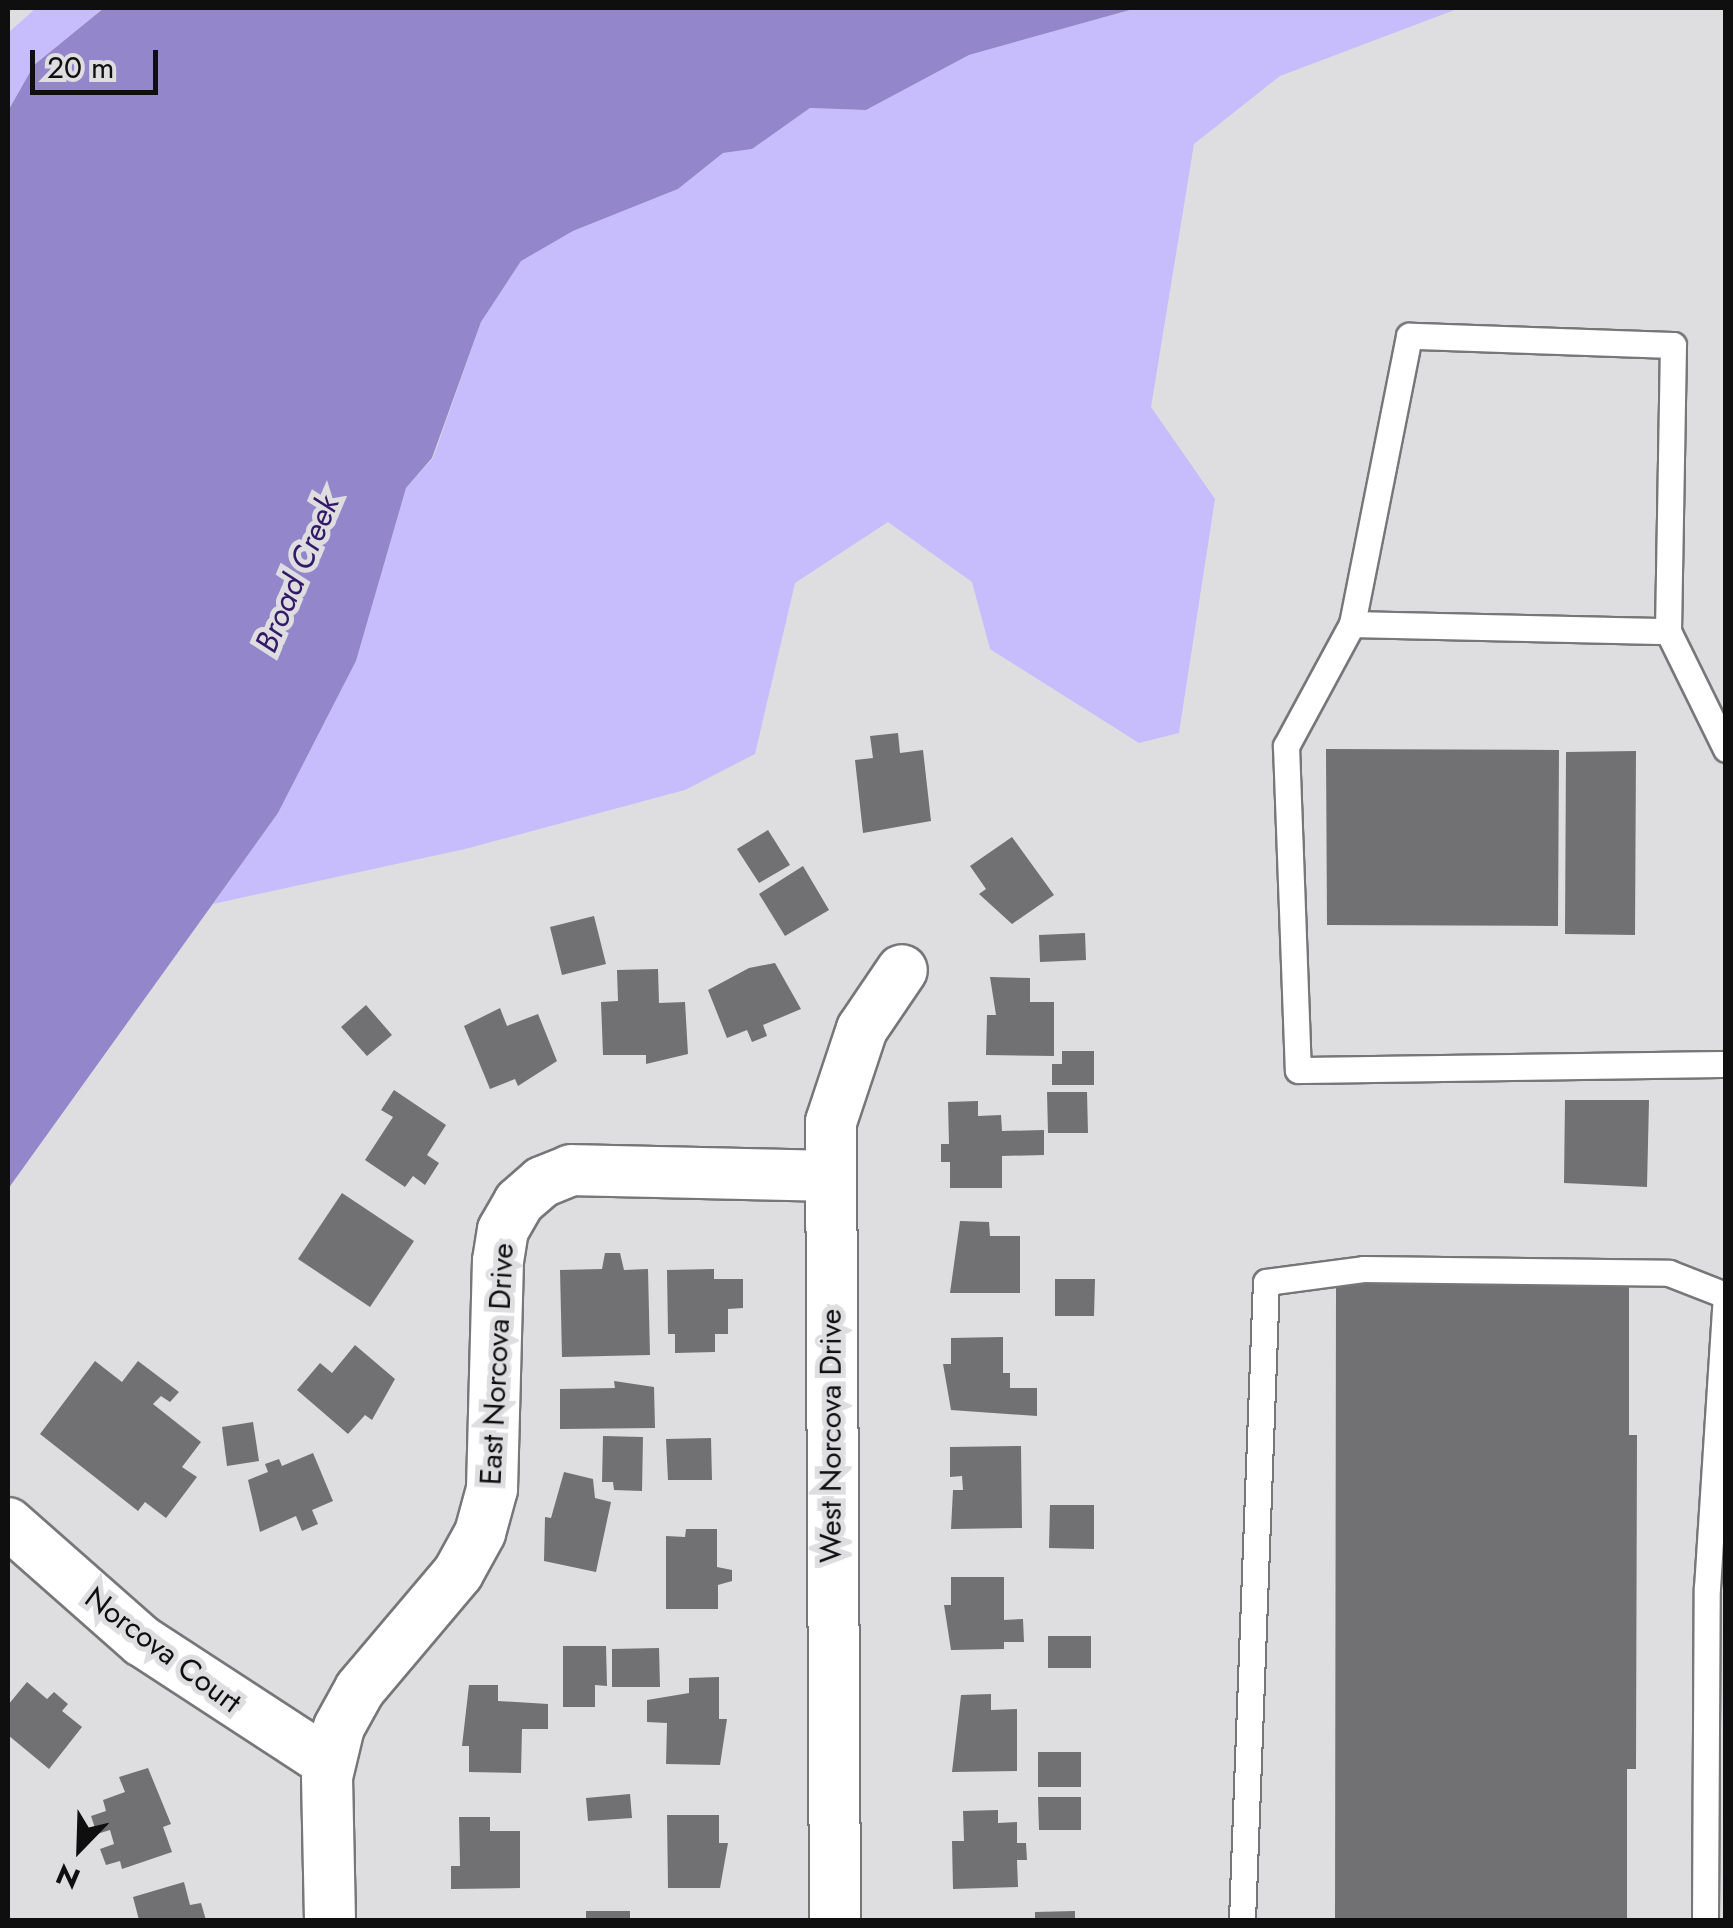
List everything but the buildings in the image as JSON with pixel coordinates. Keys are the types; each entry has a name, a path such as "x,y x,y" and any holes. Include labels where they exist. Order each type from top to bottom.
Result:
{"street":[{"name":"West Norcova Drive","path":"835,1920 830,1176 841,1080 862,1028 902,970"},
{"name":"East Norcova Drive","path":"330,1920 329,1763 338,1727 360,1690 458,1574 480,1533 492,1488 498,1261 503,1230 519,1202 542,1182 572,1170 830,1176"},
{"name":"Norcova Court","path":"8,1524 142,1641 329,1763"}],"lane":[{"path":"1726,749 1668,631 1672,345 1409,336 1352,624 1286,746 1298,1070 1726,1064"},
{"path":"1352,624 1668,631"},
{"path":"1242,1920 1266,1282 1363,1270 1669,1273 1725,1296 1707,1588 1705,1920"},
{"path":"1718,1920 1726,1916"}],"shaded area":[{"path":"36,8 104,8 34,65 8,111 8,33"},
{"path":"1137,8 1460,8 1280,76 1194,144 1151,407 1215,499 1179,733 1139,743 990,649 972,582 888,522 795,583 755,754 685,790 465,849 213,904 278,813 356,661 406,488 433,458 481,322 521,260 573,231 678,189 723,153 752,149 810,108 866,110 969,55"}],"water":[{"name":"Broad Creek","path":"104,8 1137,8 969,55 866,110 810,108 752,149 723,153 678,189 573,231 521,261 481,322 432,458 406,488 356,661 278,813 8,1189 8,111 34,65"}]}
